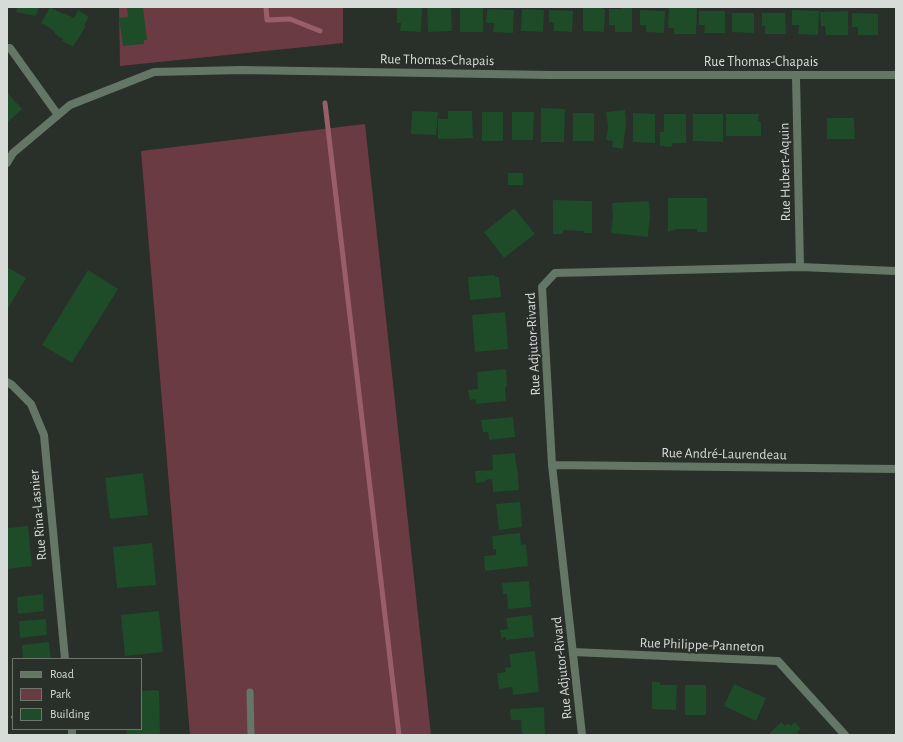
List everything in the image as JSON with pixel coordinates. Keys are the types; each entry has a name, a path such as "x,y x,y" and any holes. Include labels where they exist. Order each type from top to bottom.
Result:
{"street":[{"path":"7,48 10,48 58,115"},
{"name":"Rue Thomas-Chapais","path":"7,163 13,153 70,105 154,72 241,70 559,75 896,76"},
{"name":"Rue Hubert-Aquin","path":"796,76 800,267"},
{"name":"Rue Adjutor-Rivard","path":"582,735 552,465 542,287 555,272 800,267 896,271"},
{"name":"Rue Rina-Lasnier","path":"7,382 31,404 44,435 65,658"},
{"name":"Rue André-Laurendeau","path":"552,465 896,468"},
{"name":"Rue Philippe-Panneton","path":"573,652 778,661 845,735"}],"lane":[{"path":"250,692 250,735"}],"green space":[{"path":"119,7 343,7 343,43 120,66"},
{"path":"365,124 431,735 190,735 141,151"}],"building":[{"path":"18,7 39,7 36,16 16,12"},
{"path":"50,7 74,18 78,10 89,17 84,25 86,26 73,47 62,41 63,39 55,34 54,31 41,23"},
{"path":"127,7 143,7 147,40 144,40 144,44 123,46 119,18 128,17"},
{"path":"397,7 422,7 421,32 400,31 401,23 397,23"},
{"path":"427,7 451,7 452,31 428,32"},
{"path":"460,7 483,7 483,32 460,32"},
{"path":"602,7 605,10 604,32 583,31 583,8"},
{"path":"621,7 632,7 632,32 615,32 615,25 609,25 609,9 621,9"},
{"path":"669,7 697,7 696,34 674,34 674,28 668,28"},
{"path":"487,9 514,10 513,33 493,32 494,23 486,23"},
{"path":"522,9 544,10 543,32 521,31"},
{"path":"549,10 573,11 572,32 554,31 554,23 549,22"},
{"path":"640,10 665,11 664,33 646,32 646,25 640,25"},
{"path":"792,10 819,11 818,35 798,34 799,25 792,25"},
{"path":"699,11 725,11 725,33 704,33 705,25 699,25"},
{"path":"848,11 848,35 826,35 825,26 821,26 820,12"},
{"path":"732,13 754,13 754,33 732,32"},
{"path":"762,13 785,13 786,34 765,34 765,26 762,26"},
{"path":"852,13 878,14 878,35 858,35 858,27 852,27"},
{"path":"7,92 22,109 7,123"},
{"path":"541,108 565,109 564,142 541,142"},
{"path":"625,110 626,123 623,149 612,147 613,141 606,140 608,126 606,112"},
{"path":"412,111 438,112 436,135 411,134"},
{"path":"448,111 472,111 473,138 438,139 438,119 448,119"},
{"path":"482,112 503,112 503,141 482,141"},
{"path":"512,112 534,112 533,140 512,140"},
{"path":"573,113 594,113 594,141 573,141"},
{"path":"633,113 655,114 655,143 633,142"},
{"path":"664,114 686,114 686,143 673,143 671,147 660,146 660,132 664,132"},
{"path":"693,114 723,114 723,142 693,141"},
{"path":"726,114 759,114 758,121 761,122 761,136 726,136"},
{"path":"827,118 854,118 855,139 827,139"},
{"path":"508,173 523,173 523,185 508,185"},
{"path":"668,198 707,198 707,232 697,232 697,229 677,229 668,232"},
{"path":"553,200 592,201 592,233 564,230 562,234 553,234"},
{"path":"649,201 650,216 648,237 611,233 613,216 612,203"},
{"path":"514,208 535,234 504,258 484,232"},
{"path":"7,267 26,278 7,310"},
{"path":"88,270 118,289 72,363 42,345"},
{"path":"495,275 495,277 499,277 501,297 470,300 468,277"},
{"path":"505,312 508,349 475,352 472,315"},
{"path":"506,369 506,401 476,404 476,399 470,400 468,390 478,389 477,372"},
{"path":"513,417 515,437 489,440 488,432 483,432 481,420"},
{"path":"515,453 519,490 493,492 492,479 485,480 485,482 476,483 475,471 493,470 492,455"},
{"path":"143,473 148,515 110,519 105,478"},
{"path":"520,502 522,527 499,530 496,504"},
{"path":"28,526 32,566 7,569 7,528"},
{"path":"520,533 521,545 526,544 528,566 485,571 484,556 496,555 496,549 493,549 492,536"},
{"path":"152,543 156,585 117,588 113,547"},
{"path":"529,581 531,607 508,609 507,594 503,594 502,583"},
{"path":"43,594 44,611 18,614 17,597"},
{"path":"159,611 163,652 125,656 121,615"},
{"path":"532,615 534,637 506,640 506,637 501,638 500,630 508,629 506,618"},
{"path":"46,619 47,635 20,638 19,621"},
{"path":"49,642 51,658 23,658 22,645"},
{"path":"535,651 539,692 513,695 512,687 499,689 497,673 506,672 505,668 511,667 509,654"},
{"path":"652,682 660,682 660,685 677,685 676,710 652,709"},
{"path":"734,684 766,698 756,721 724,706"},
{"path":"685,685 706,685 706,715 685,715"},
{"path":"142,691 159,691 160,735 127,735 126,730 142,730"},
{"path":"544,707 545,735 522,735 521,720 511,720 510,709"},
{"path":"781,722 785,726 788,723 791,726 795,722 801,729 797,732 800,735 769,735"}],"waterway":[{"path":"266,7 267,20 290,19 320,31"},
{"path":"325,103 399,735"}]}
